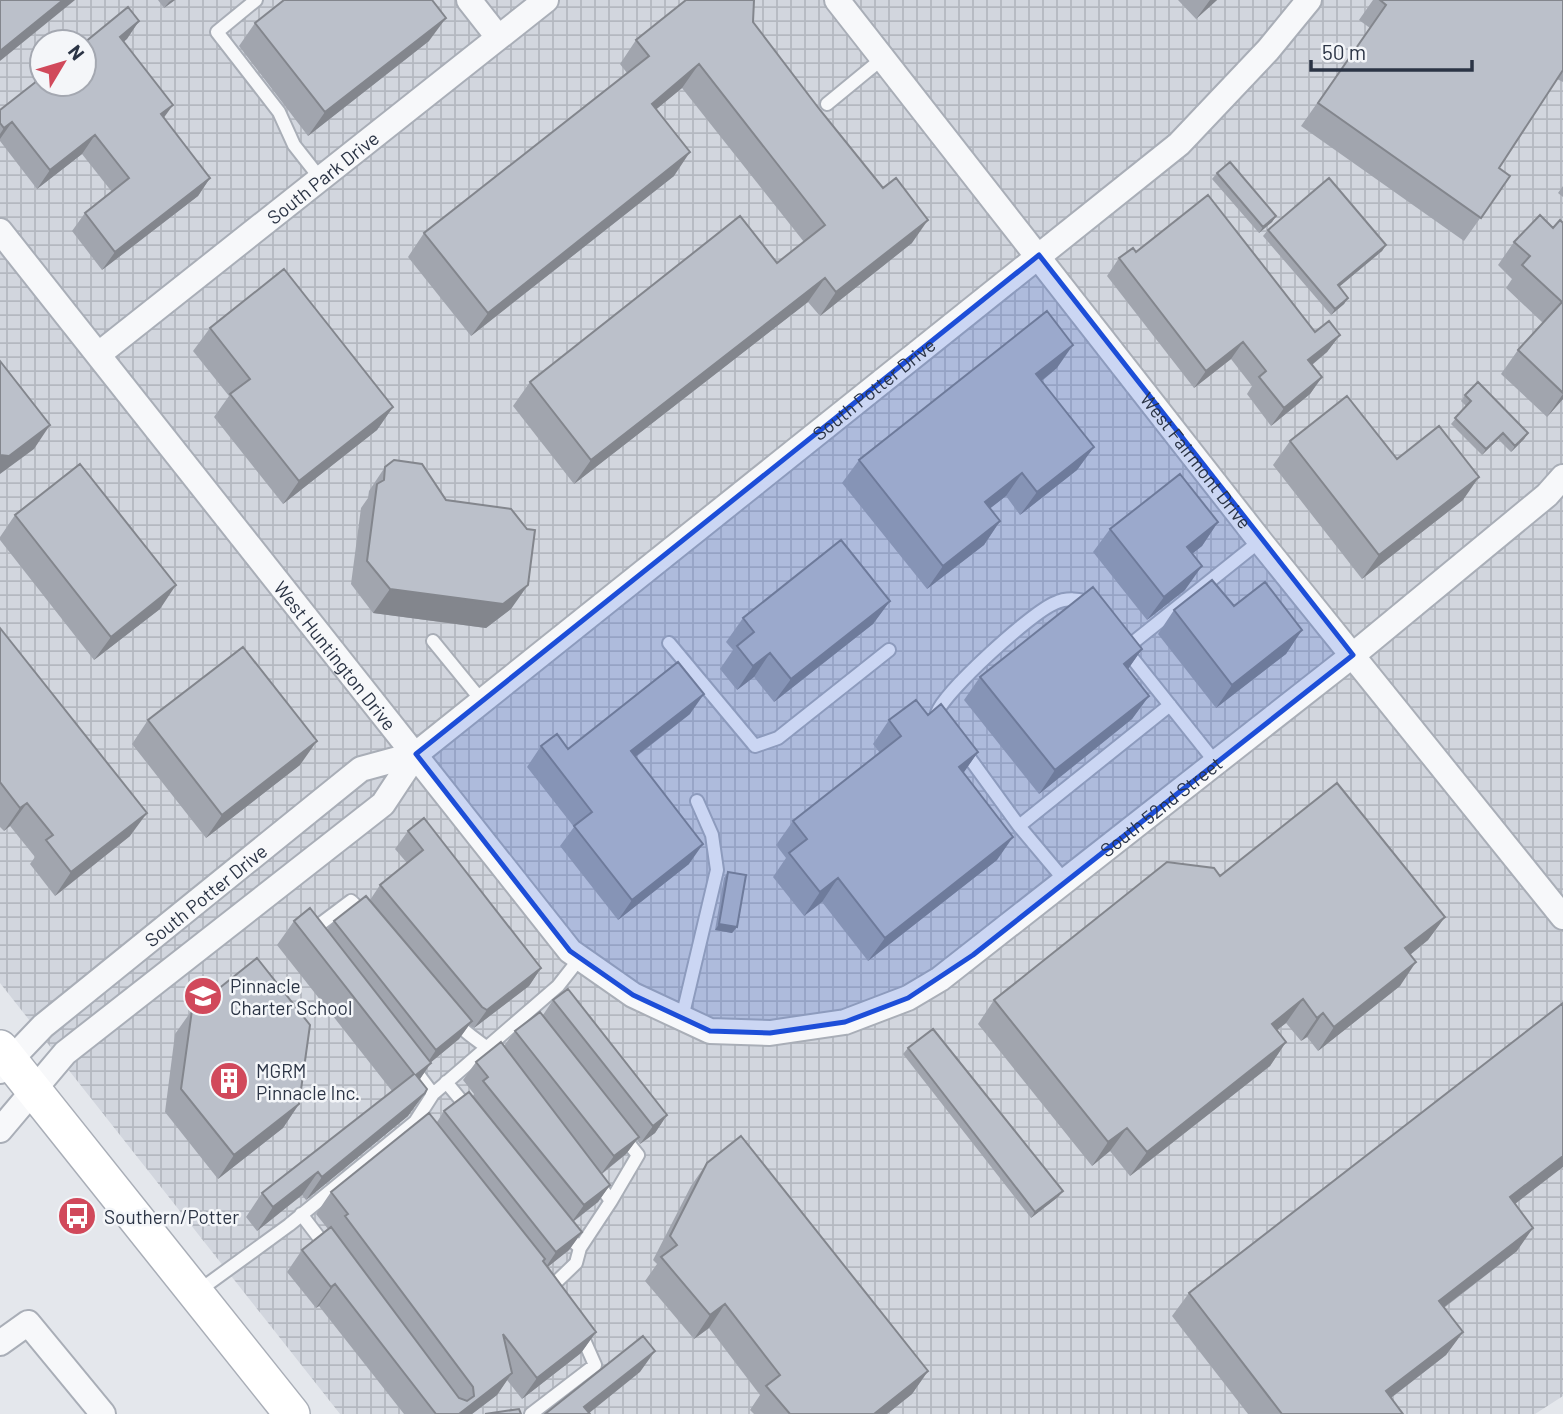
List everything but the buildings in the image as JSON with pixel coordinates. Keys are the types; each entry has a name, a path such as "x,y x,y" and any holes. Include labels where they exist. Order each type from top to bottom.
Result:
{"main road":[{"path":"3,1060 34,1091 292,1414"}],"street":[{"path":"469,0 498,37"},
{"name":"South Park Drive","path":"99,354 546,0"},
{"name":"West Fairmont Drive","path":"837,0 1260,541 1563,917"},
{"name":"South Potter Drive","path":"0,1130 65,1053 383,804 416,754 1179,144 1268,50 1309,0"},
{"name":"West Huntington Drive","path":"0,232 570,951 633,995 710,1031"},
{"name":"South 52nd Street","path":"710,1031 770,1033 821,1027 871,1013 908,998 940,979 1066,883 1353,655 1547,495 1563,477"},
{"name":"South Potter Drive","path":"3,1060 361,769 416,754"},
{"path":"0,1343 28,1323 103,1414"}],"lane":[{"path":"256,0 217,32 279,112 294,145 320,178"},
{"path":"827,104 883,58"},
{"path":"1216,763 1121,644 1260,541"},
{"path":"1066,883 1019,826 937,713 956,685 1055,602 1081,599 1089,602 1096,612"},
{"path":"433,641 482,701"},
{"path":"669,643 755,746 778,738 889,649"},
{"path":"1019,826 1170,705"},
{"path":"682,1018 717,870 712,835 697,801"},
{"path":"319,949 311,939 319,925 351,901 355,901 380,932"},
{"path":"195,1293 419,1127 433,1094 558,986 580,958"},
{"path":"447,1012 469,1037 488,1045 514,1078"},
{"path":"526,1014 534,1025"},
{"path":"401,1052 433,1094"},
{"path":"446,1082 480,1123"},
{"path":"548,1290 576,1263 580,1248 638,1155 612,1122"},
{"path":"589,1172 611,1201"},
{"path":"301,1213 335,1258"},
{"path":"563,1228 580,1248"},
{"path":"531,1414 595,1365 580,1329 572,1319"}],"highlighted area":[{"path":"1039,255 1353,655 973,955 908,998 845,1022 770,1033 710,1031 633,995 570,951 416,754"}],"shaded area":[{"path":"0,0 1563,0 1563,1396 1535,1414 340,1414 0,983"}],"place":[{"name":"Pinnacle Charter School","path":"203,996"},
{"name":"MGRM Pinnacle Inc.","path":"229,1081"},
{"name":"Southern/Potter","path":"77,1216"}]}
